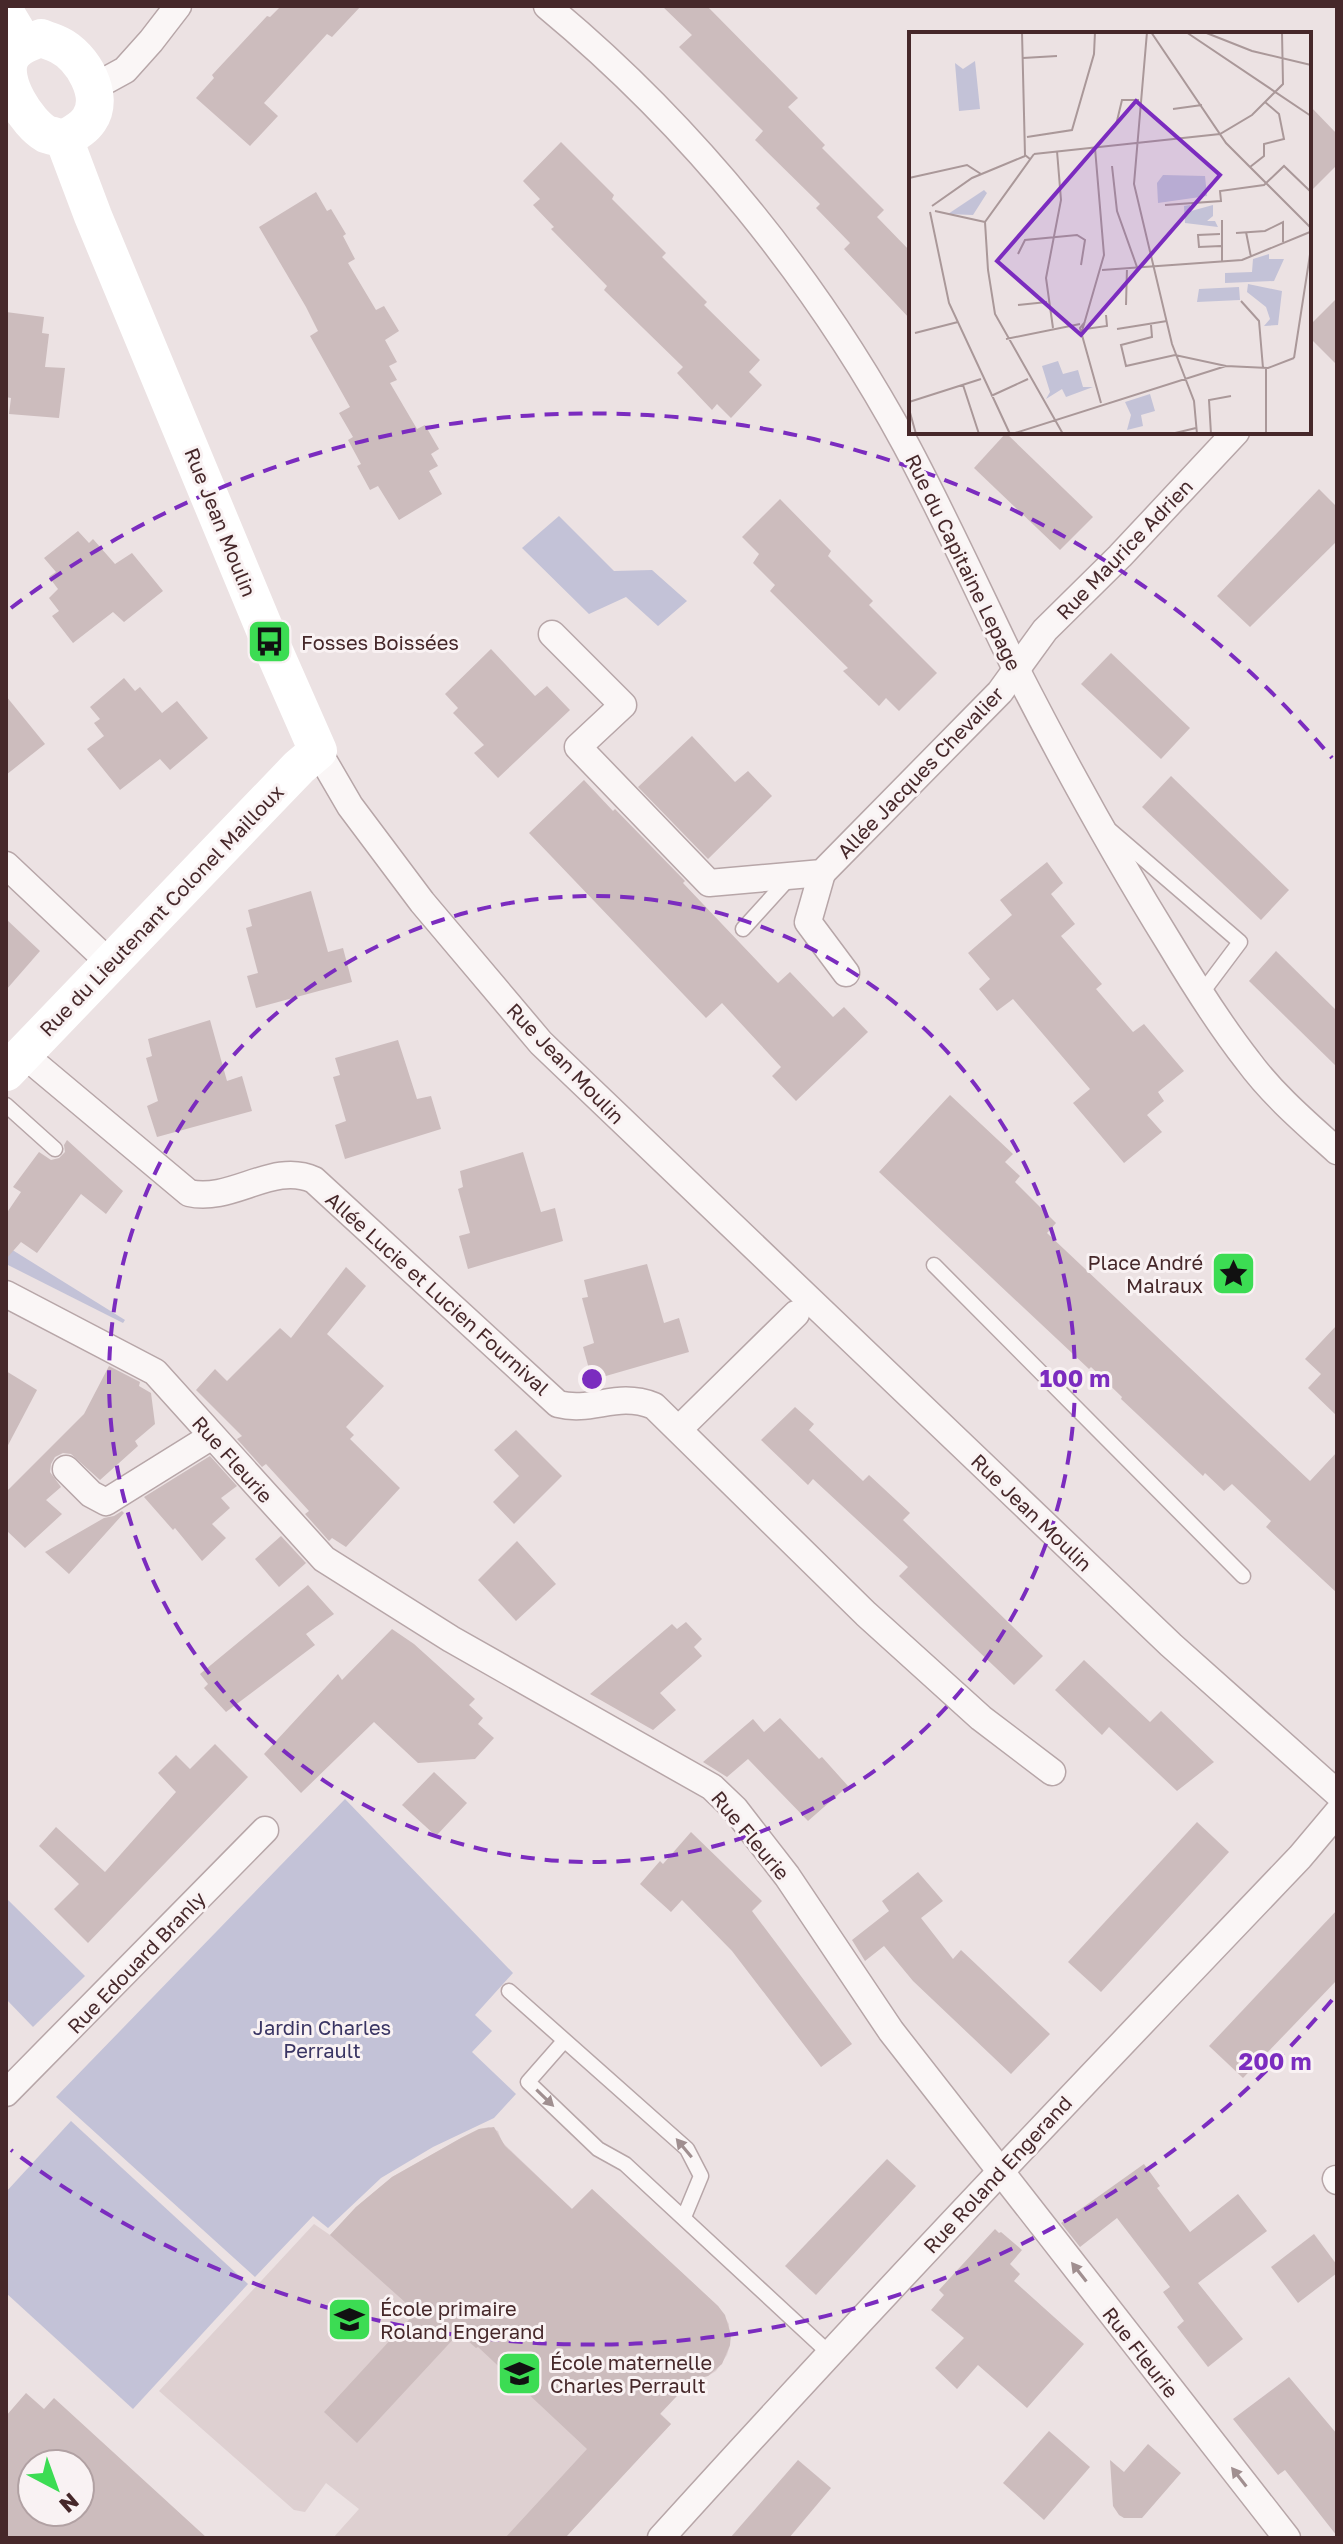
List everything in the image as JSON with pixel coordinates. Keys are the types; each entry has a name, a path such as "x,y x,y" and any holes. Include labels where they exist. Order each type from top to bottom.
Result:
{"street":[{"path":"94,87 125,70 178,6"},
{"name":"Rue du Capitaine Lepage","path":"547,6 577,15 717,173 767,233 806,287 860,367 906,445 1017,669 1118,860 1201,994 1249,1063 1293,1111 1337,1151"},
{"path":"15,29 60,45 77,60 94,87 92,117 81,129 64,139 46,134 30,120 14,96 7,78 15,29"},
{"name":"Rue Jean Moulin","path":"64,139 93,216 318,751 350,806 422,902 541,1043 1171,1645 1337,1793"},
{"name":"Rue Maurice Adrien","path":"1017,669 1045,630 1120,556 1234,434"},
{"name":"Allée Jacques Chevalier","path":"552,634 623,705 578,747 709,883 822,873"},
{"name":"Allée Jacques Chevalier","path":"846,973 808,922 822,873 1000,692 1017,669"},
{"name":"Rue du Lieutenant Colonel Mailloux","path":"14,1063 299,767 318,751"},
{"path":"6,865 111,964"},
{"name":"Allée Lucie et Lucien Fournival","path":"14,1063 189,1193 215,1195 285,1174 301,1174 314,1180 558,1404 568,1406 627,1399 654,1406 866,1614 981,1718 1052,1772"},
{"name":"Rue Fleurie","path":"6,1294 155,1372 324,1559 451,1639 712,1787 735,1809 787,1876 891,2031 1287,2538"},
{"path":"679,1429 796,1314"},
{"path":"66,1469 91,1494 106,1502 212,1436"},
{"name":"Rue Roland Engerand","path":"661,2538 829,2353 1300,1857 1337,1813"},
{"name":"Rue Edouard Branly","path":"6,2093 265,1830"}],"lane":[{"path":"1096,818 1240,942 1201,994"},
{"path":"743,929 792,876"},
{"path":"6,1105 55,1149"},
{"path":"934,1265 1243,1576"},
{"path":"509,1991 687,2149 701,2176 684,2217"},
{"path":"564,2041 528,2082 598,2149 625,2164 684,2217 829,2353"}],"shaded area":[{"name":"École primaire Roland Engerand","path":"489,2127 498,2131 502,2142 572,2209 592,2189 718,2306 729,2324 727,2355 716,2371 691,2380 660,2413 671,2424 565,2538 333,2538 359,2509 326,2483 305,2512 294,2510 159,2391 314,2224 330,2235 356,2207 392,2177 461,2138"}],"green space":[{"path":"559,516 614,571 652,570 687,601 658,626 626,597 589,614 522,548"},
{"path":"6,1246 125,1320 123,1323 6,1264"},
{"name":"Jardin Charles Perrault","path":"345,1799 513,1973 475,2015 492,2031 472,2052 516,2094 494,2118 433,2147 381,2178 328,2228 313,2216 255,2277 56,2097"},
{"path":"6,1898 85,1976 33,2027 6,1999"},
{"path":"71,2121 248,2284 133,2409 6,2293 6,2192"}],"building":[{"path":"281,6 361,6 332,37 327,34 264,103 278,116 250,146 196,98 214,78 212,75 267,16 270,17"},
{"path":"662,6 707,6 798,98 788,107 825,145 822,148 884,210 877,217 909,250 909,318 844,249 850,243 816,208 820,204 755,140 763,131 679,47 692,35"},
{"path":"1311,107 1337,134 1337,165 1311,191"},
{"path":"561,142 666,253 662,257 707,302 704,305 760,360 749,372 762,385 731,418 717,404 712,410 677,373 683,367 604,290 607,286 551,229 554,227 533,205 540,199 523,181"},
{"path":"316,192 346,234 343,236 355,259 348,263 376,310 384,306 399,331 385,340 397,362 389,366 397,380 390,383 417,429 425,425 439,449 431,454 438,466 429,471 442,494 399,520 378,486 370,490 357,466 361,464 348,440 353,437 339,413 350,407 310,336 318,331 306,307 259,227"},
{"path":"1337,298 1337,365 1311,339 1311,324"},
{"path":"6,312 44,317 42,333 49,334 45,367 65,368 59,418 9,414 11,398 6,397"},
{"path":"1007,434 1093,517 1060,550 974,468"},
{"path":"1319,489 1337,507 1337,541 1250,627 1217,596"},
{"path":"780,499 831,551 828,556 873,601 869,605 937,673 899,711 886,698 879,706 843,671 848,668 770,591 775,585 753,563 759,554 742,537"},
{"path":"78,531 89,543 93,539 115,564 132,553 163,591 124,622 113,612 73,643 52,616 59,611 49,598 58,589 49,577 56,572 44,558"},
{"path":"491,649 535,696 547,686 570,710 498,778 474,753 484,745 453,713 458,708 445,694"},
{"path":"1111,653 1190,728 1161,759 1081,684"},
{"path":"124,678 135,691 140,687 162,713 177,701 208,738 170,770 160,759 120,790 87,749 104,736 94,723 100,719 90,707"},
{"path":"6,696 45,744 6,775"},
{"path":"692,736 735,782 748,771 772,796 708,859 638,787"},
{"path":"1171,776 1289,890 1261,920 1142,807"},
{"path":"584,780 685,881 683,883 778,983 790,972 833,1017 844,1007 868,1032 796,1101 772,1076 781,1067 722,1003 706,1018 529,833"},
{"path":"1047,862 1063,883 1051,894 1075,924 1061,936 1102,984 1096,989 1133,1032 1144,1024 1184,1071 1158,1092 1164,1101 1147,1115 1162,1132 1124,1163 1073,1103 1090,1089 1013,999 997,1011 979,989 990,979 968,953 1012,915 1000,900"},
{"path":"311,891 328,952 343,948 352,982 256,1008 247,976 258,973 246,928 252,926 248,910"},
{"path":"6,919 40,951 6,990"},
{"path":"1276,951 1337,1011 1337,1067 1249,981"},
{"path":"210,1020 227,1081 242,1076 252,1111 157,1137 147,1106 158,1101 146,1058 152,1056 148,1039"},
{"path":"398,1040 417,1099 431,1096 441,1129 345,1159 335,1125 346,1121 333,1077 340,1075 335,1058"},
{"path":"950,1095 1013,1154 1005,1162 1020,1176 1015,1182 1056,1223 1047,1233 1310,1481 1337,1452 1337,1593 1266,1527 1271,1521 1232,1484 1224,1491 1205,1473 1203,1476 1091,1367 1089,1369 879,1172"},
{"path":"67,1140 123,1191 106,1214 81,1194 37,1253 21,1242 6,1259 6,1214 21,1192 13,1187 39,1152 51,1160 59,1158 65,1152"},
{"path":"523,1152 541,1212 555,1208 563,1241 468,1269 459,1236 470,1233 458,1189 463,1187 460,1171"},
{"path":"647,1264 664,1323 679,1318 689,1352 592,1380 583,1347 594,1343 582,1298 588,1297 584,1280"},
{"path":"346,1267 366,1286 327,1334 384,1386 346,1427 354,1435 350,1439 400,1488 346,1547 332,1538 329,1541 305,1514 309,1511 266,1464 262,1467 237,1439 242,1436 196,1390 215,1369 227,1381 280,1328 291,1338"},
{"path":"1337,1325 1337,1416 1308,1388 1321,1374 1305,1359"},
{"path":"109,1366 140,1382 139,1386 151,1393 155,1424 135,1441 138,1446 100,1480 71,1454 63,1453 55,1457 50,1472 61,1487 46,1500 62,1514 25,1548 6,1530 6,1492 84,1414"},
{"path":"6,1371 37,1390 6,1449"},
{"path":"795,1407 814,1424 809,1430 863,1481 869,1475 910,1513 903,1520 1043,1656 1014,1685 899,1576 908,1567 813,1479 808,1485 761,1440"},
{"path":"516,1430 562,1476 514,1524 493,1502 519,1476 494,1450"},
{"path":"210,1456 237,1486 221,1498 230,1508 212,1524 226,1538 202,1561 144,1497"},
{"path":"122,1511 124,1513 69,1574 45,1552 104,1518"},
{"path":"281,1536 306,1563 279,1587 255,1559"},
{"path":"517,1541 556,1584 516,1621 478,1580"},
{"path":"308,1585 334,1614 306,1634 315,1645 226,1712 204,1688 208,1684 200,1674"},
{"path":"686,1622 702,1639 694,1647 702,1656 660,1693 676,1710 653,1730 590,1694 672,1624 677,1629"},
{"path":"392,1629 414,1644 475,1699 469,1705 483,1718 478,1724 494,1738 475,1759 418,1763 374,1722 301,1793 264,1754 338,1674 342,1680"},
{"path":"1084,1660 1150,1722 1161,1711 1214,1762 1177,1791 1109,1727 1102,1735 1055,1690"},
{"path":"780,1718 848,1786 808,1821 748,1759 727,1777 703,1762 753,1719 764,1732"},
{"path":"215,1744 248,1777 88,1943 54,1909 79,1884 39,1846 56,1827 105,1872 176,1792 158,1773 176,1755 190,1769"},
{"path":"434,1772 467,1803 436,1836 402,1805"},
{"path":"1197,1822 1229,1852 1101,1992 1068,1962"},
{"path":"691,1832 762,1901 752,1911 852,2044 821,2067 732,1951 682,1900 671,1912 640,1884 660,1861 663,1864"},
{"path":"918,1872 943,1901 921,1918 953,1959 961,1950 1050,2034 1011,2074 913,1981 884,1946 865,1961 852,1940 889,1911 882,1901"},
{"path":"1337,1910 1337,1980 1243,2078 1209,2046"},
{"name":"École primaire Roland Engerand","path":"494,2127 505,2146 572,2209 592,2189 718,2306 725,2315 731,2335 722,2364 708,2376 692,2380 660,2414 671,2424 565,2538 505,2538 587,2449 459,2333 357,2443 324,2412 416,2312 330,2235 356,2207 392,2177 479,2129"},
{"path":"887,2159 916,2186 816,2295 785,2266"},
{"path":"1144,2164 1160,2186 1157,2188 1190,2232 1238,2194 1267,2231 1198,2283 1243,2339 1208,2367 1177,2327 1184,2321 1163,2292 1170,2287 1117,2218 1080,2247 1061,2223"},
{"path":"995,2229 1022,2250 1010,2264 1020,2274 1014,2281 1084,2344 1027,2408 978,2365 957,2389 935,2368 964,2338 931,2310 944,2295 939,2290"},
{"path":"1314,2234 1337,2265 1337,2273 1298,2303 1271,2267"},
{"path":"1289,2377 1337,2434 1337,2536 1285,2470 1278,2475 1233,2419"},
{"path":"26,2393 44,2409 54,2398 207,2538 6,2538 6,2416"},
{"path":"1049,2431 1090,2467 1044,2520 1003,2483"},
{"path":"1148,2444 1181,2473 1142,2518 1124,2518 1113,2506 1110,2460 1124,2472"},
{"path":"798,2460 831,2488 789,2538 730,2538"}],"place":[{"name":"Fosses Boissées","path":"270,642"},
{"name":"Place André Malraux","path":"1234,1274"},
{"name":"École primaire Roland Engerand","path":"349,2320"},
{"name":"École maternelle Charles Perrault","path":"519,2373"}]}
